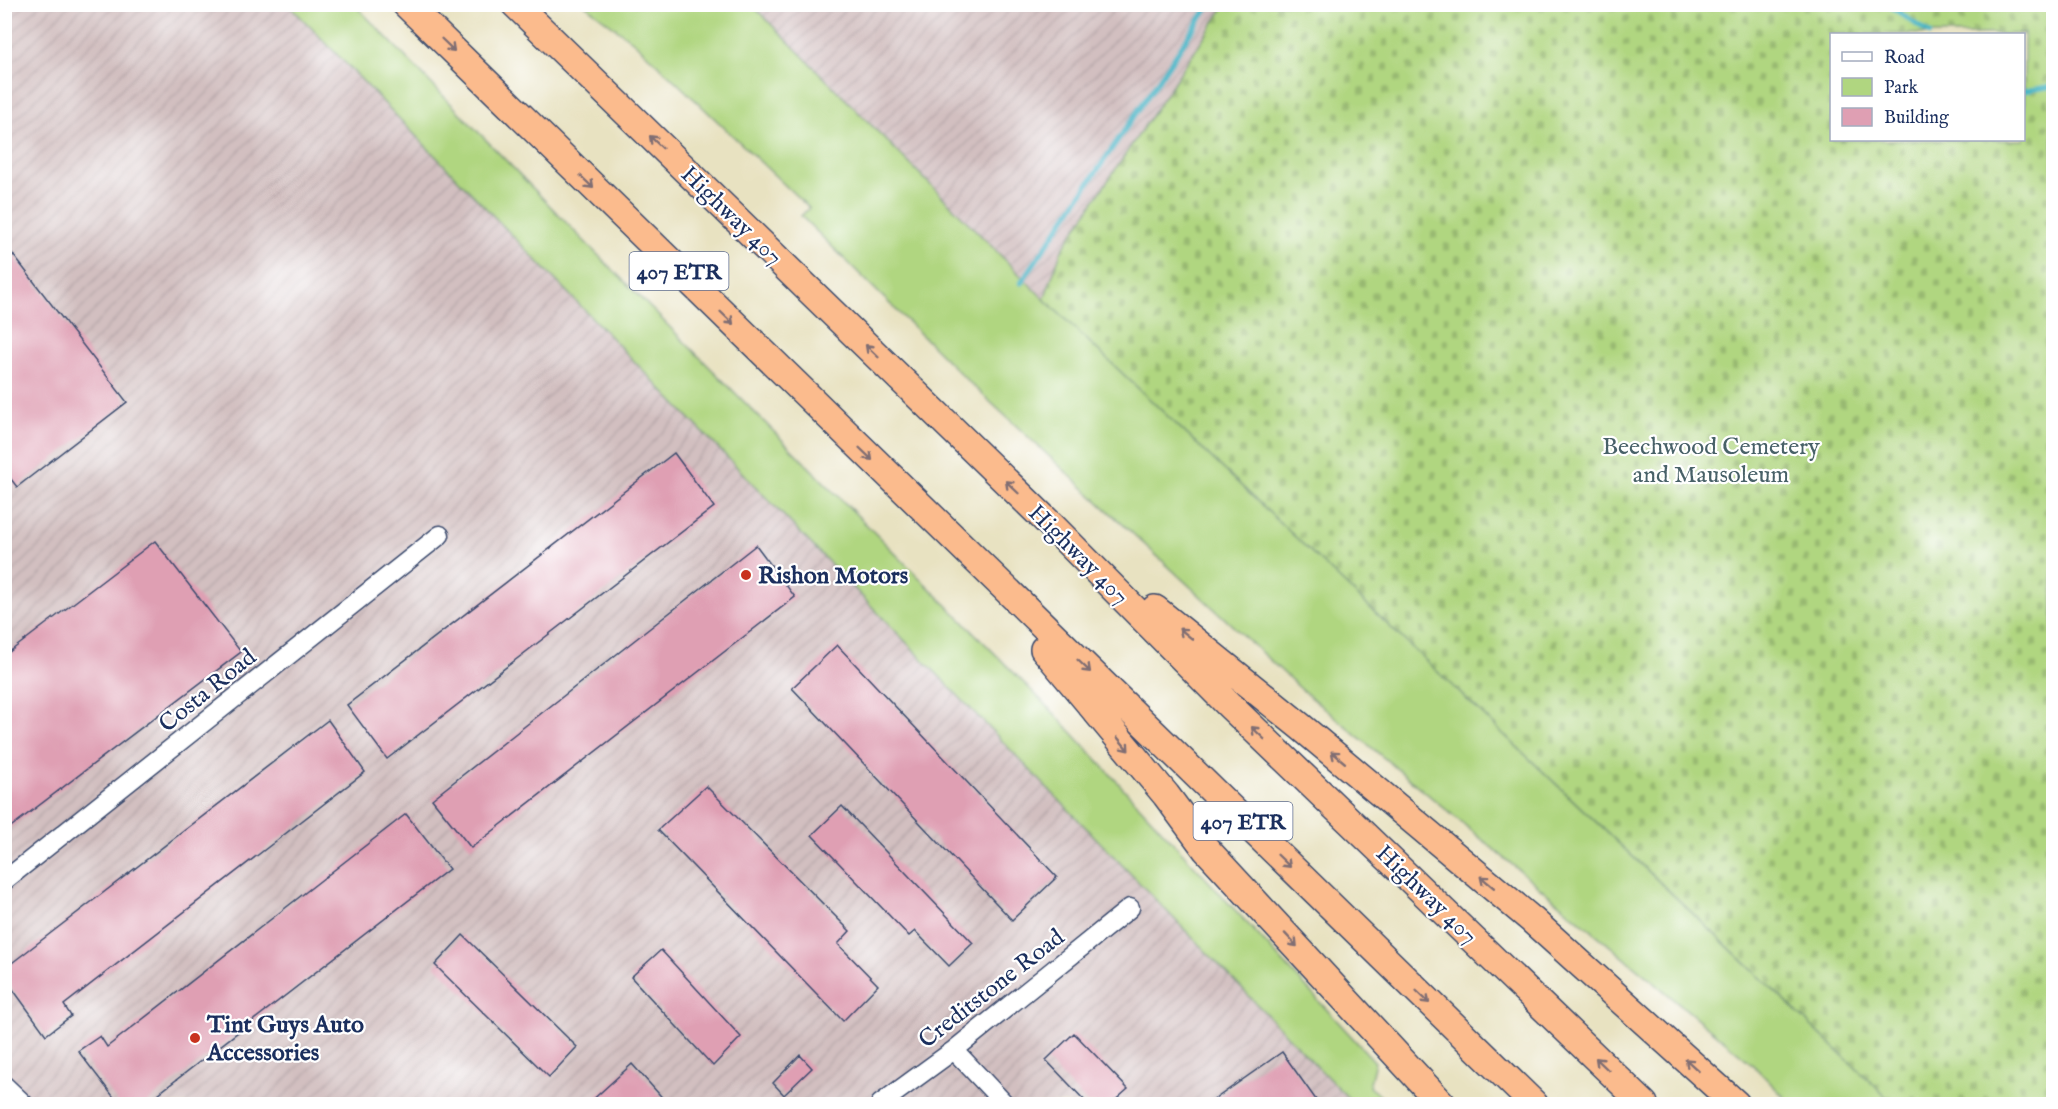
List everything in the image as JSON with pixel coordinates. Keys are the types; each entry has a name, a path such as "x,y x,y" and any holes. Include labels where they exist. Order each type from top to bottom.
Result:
{"highway":[{"name":"407 ETR","path":"406,4 951,538 1534,1104"},
{"name":"Highway 407","path":"515,4 1054,528 1229,705 1644,1104"},
{"path":"1054,528 1300,726 1523,912 1736,1104"},
{"path":"951,538 1166,795 1206,849 1442,1104"}],"street":[{"name":"Costa Road","path":"4,881 440,535"},
{"name":"Creditstone Road","path":"880,1104 954,1050 1130,908"},
{"path":"954,1050 1005,1104"},
{"path":"4,1085 24,1104"}],"shaded area":[{"path":"5,4 289,5 1355,1104 5,1104"},
{"path":"752,5 1226,5 1062,249 1044,299"}],"green space":[{"name":"Beechwood Cemetery and Mausoleum","path":"1226,4 2053,5 2053,1104 1894,1104 1044,299 1062,249"},
{"path":"293,5 355,5 589,246 1053,712 1375,1062 1369,1087 1391,1104 1355,1104 1338,1088 291,7"},
{"path":"585,5 752,5 1044,299 1894,1104 1784,1104 1786,1099 1752,1064 1301,689 972,385 801,216 809,208 635,43"}],"building":[{"path":"4,243 127,402 17,487 4,470"},
{"path":"674,453 714,507 387,759 347,705"},
{"path":"155,541 241,652 4,832 4,656"},
{"path":"756,545 795,597 471,848 432,799"},
{"path":"837,645 1057,877 1012,920 792,688"},
{"path":"328,720 365,772 64,1005 71,1016 46,1035 4,977 4,969"},
{"path":"706,786 850,931 838,944 878,985 843,1021 658,830"},
{"path":"842,806 973,943 949,966 915,931 909,936 812,835"},
{"path":"406,814 449,869 145,1104 119,1104 78,1051 100,1036 107,1047"},
{"path":"463,935 577,1047 549,1077 435,965"},
{"path":"661,950 741,1037 713,1066 631,977"},
{"path":"1074,1033 1128,1089 1111,1104 1088,1104 1046,1060"},
{"path":"1282,1052 1319,1104 1208,1104"},
{"path":"800,1055 812,1068 784,1095 773,1083"},
{"path":"632,1064 668,1104 588,1104"}],"waterway":[{"path":"1021,283 1210,4"},
{"path":"1887,4 1929,33"},
{"path":"2025,91 2054,86"}],"place":[{"name":"Rishon Motors","path":"746,575"},
{"name":"Tint Guys Auto Accessories","path":"195,1038"}]}
